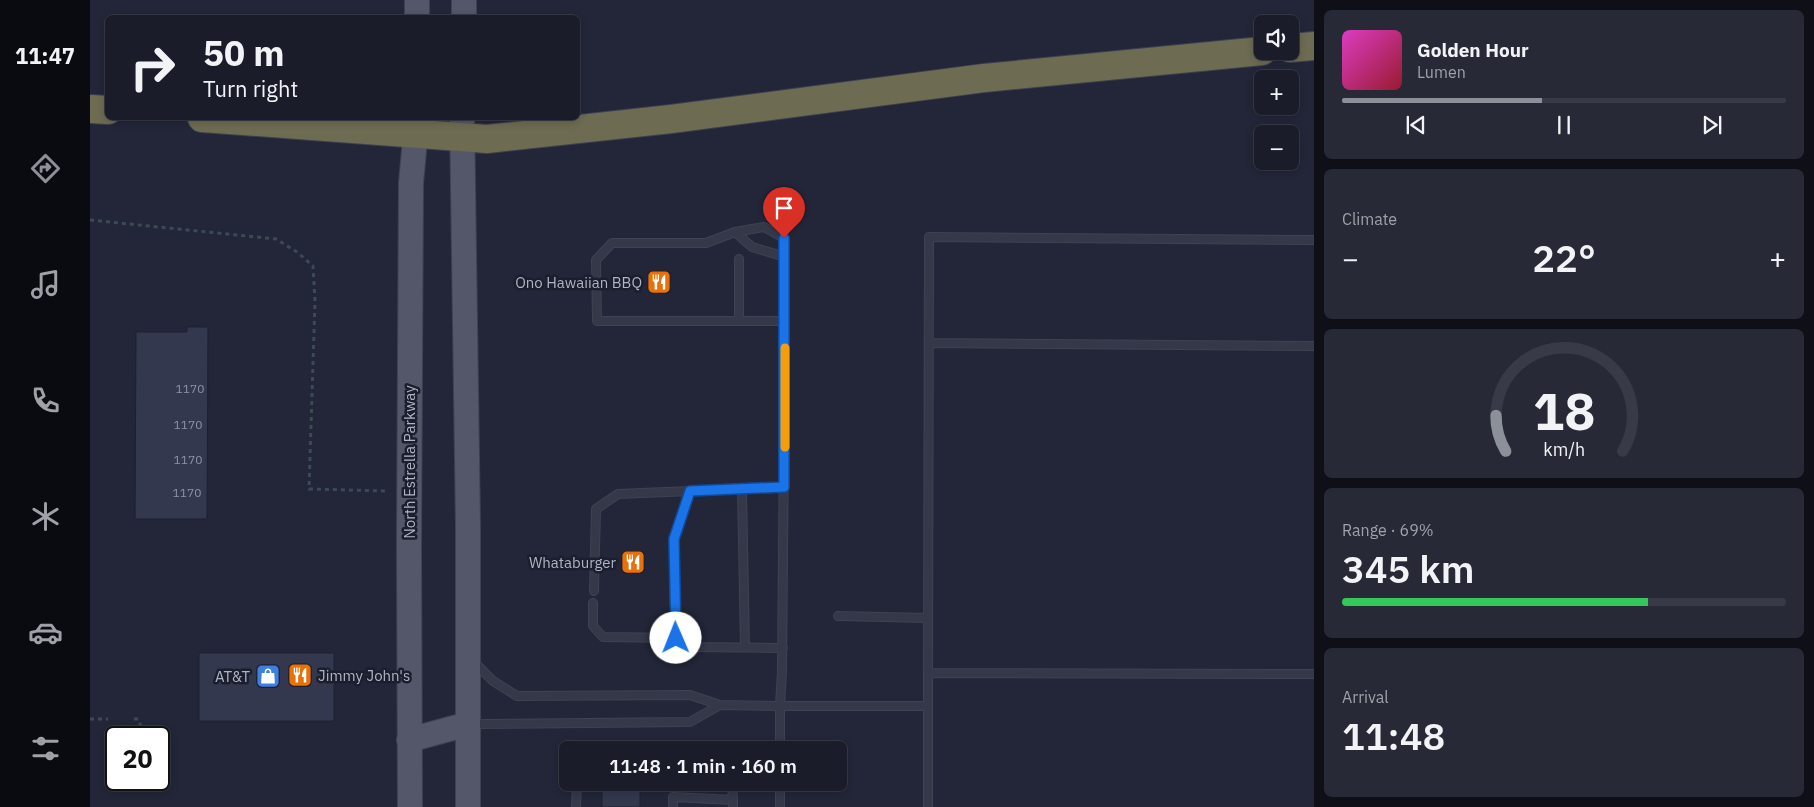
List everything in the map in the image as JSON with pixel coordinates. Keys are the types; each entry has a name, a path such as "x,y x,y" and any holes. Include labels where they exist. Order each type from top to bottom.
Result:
{"highway":[{"path":"1299,47 1314,46"},
{"path":"256,120 462,128 487,139 984,78 1254,52"},
{"path":"90,109 105,110"}],"main road":[{"path":"417,0 417,15"},
{"path":"464,0 464,15"},
{"name":"North Estrella Parkway","path":"410,807 411,192 417,126"},
{"path":"462,128 468,507 468,807"},
{"path":"409,740 468,724"}],"lane":[{"path":"780,741 783,648 785,321 784,238 764,228 735,232 706,243 612,243 596,260 597,321 785,321"},
{"path":"735,232 752,247 785,257"},
{"path":"928,807 929,237 1314,240"},
{"path":"739,259 739,321"},
{"path":"929,343 1314,346"},
{"path":"594,592 596,509 618,494 784,487"},
{"path":"742,490 745,647"},
{"path":"676,638 674,539 690,491"},
{"path":"593,604 593,626 603,637 676,638 691,647 783,648"},
{"path":"838,616 928,618"},
{"path":"468,656 493,681 517,696 690,695 720,705 928,706"},
{"path":"928,673 1314,674"},
{"path":"468,724 690,722 720,705"},
{"path":"576,791 576,807"},
{"path":"780,791 780,807"},
{"path":"673,807 673,797 733,803"}],"path":[{"path":"90,220 276,239 297,252 313,266 315,301 309,489 386,491"},
{"path":"90,719 108,719"},
{"path":"134,719 138,719 141,726"}],"building":[{"path":"187,327 208,327 207,519 135,519 136,332 187,332"},
{"path":"199,653 334,653 334,721 199,721"},
{"path":"602,791 640,791 640,807 602,807"}],"slow traffic":[{"path":"785,348 785,447"}],"place":[{"name":"Ono Hawaiian BBQ","path":"659,282"},
{"name":"Whataburger","path":"633,562"},
{"name":"Jimmy John's","path":"300,675"},
{"name":"AT&T","path":"268,676"}],"route":[{"path":"676,638 674,539 690,491 784,487 784,238"}]}
